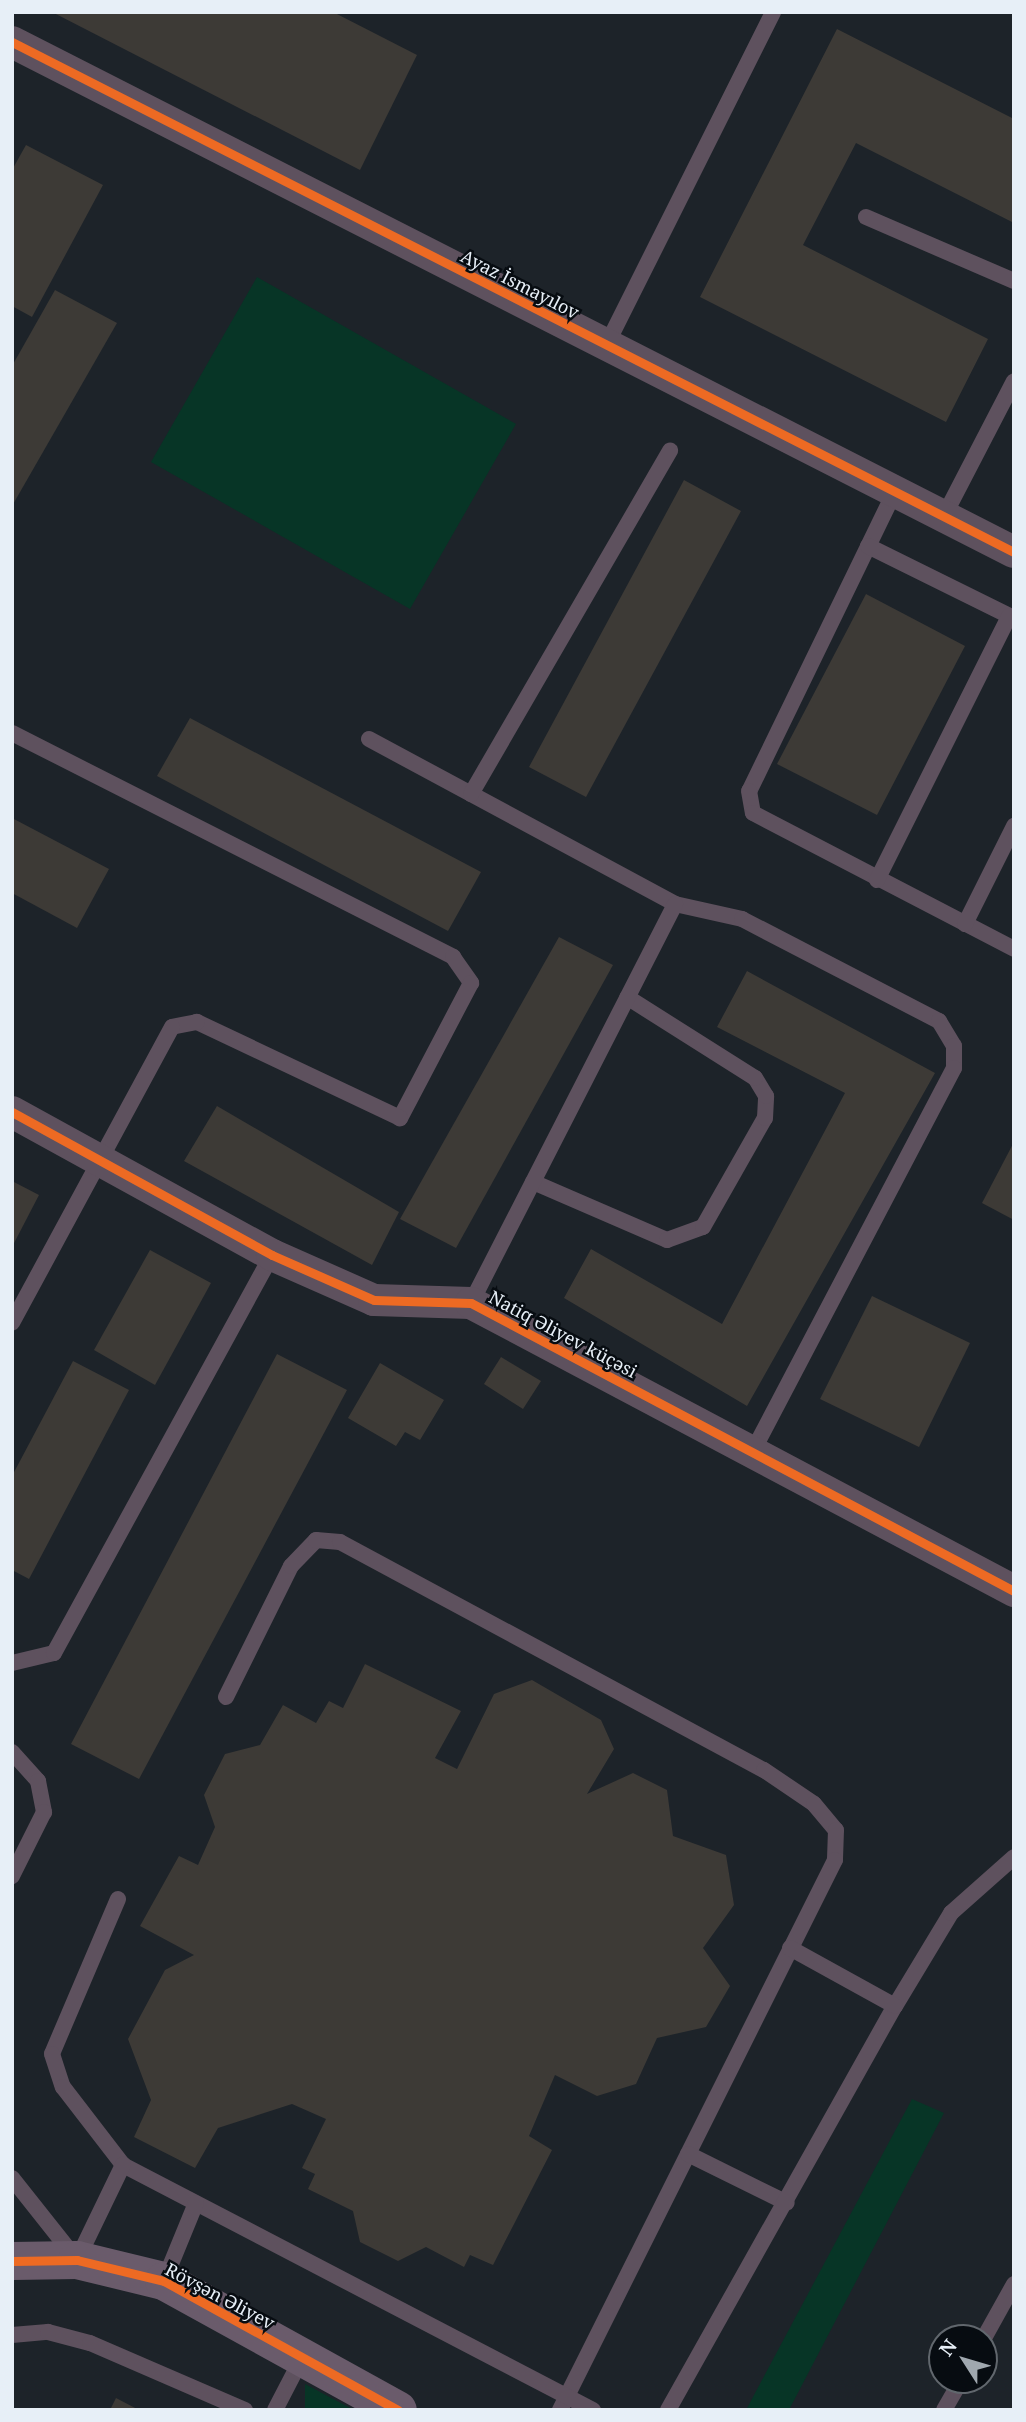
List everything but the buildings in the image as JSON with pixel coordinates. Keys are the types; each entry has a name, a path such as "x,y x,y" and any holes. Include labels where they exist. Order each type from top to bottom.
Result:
{"street":[{"name":"Ayaz İsmayılov","path":"12,42 943,519 1014,552"},
{"name":"Natiq Əliyev küçəsi","path":"12,1112 101,1158 272,1255 395,1306 471,1303 1014,1591"},
{"name":"Rövşən Əliyev","path":"12,2261 77,2260 164,2281 398,2410"}],"lane":[{"path":"606,346 773,12"},
{"path":"866,217 1014,281"},
{"path":"943,519 1014,381"},
{"path":"471,794 670,451"},
{"path":"894,493 749,791 753,813 774,829 1014,949"},
{"path":"867,546 1011,617 877,880"},
{"path":"12,733 453,957 471,983 400,1118 184,1021 172,1027 12,1323"},
{"path":"369,739 675,904 742,919 939,1021 954,1046 954,1069 752,1452"},
{"path":"965,924 1014,826"},
{"path":"471,1303 675,904"},
{"path":"533,1182 667,1240 703,1227 765,1118 766,1096 755,1078 627,998"},
{"path":"12,1663 54,1653 272,1255"},
{"path":"226,1698 291,1566 316,1539 340,1542 764,1770 814,1804 836,1830 835,1860 560,2410"},
{"path":"12,1752 38,1781 44,1812 12,1876"},
{"path":"668,2410 787,2203 895,2006 951,1913 1014,1857"},
{"path":"118,1899 52,2053 64,2087 122,2165 568,2394 593,2410"},
{"path":"790,1948 895,2006"},
{"path":"688,2154 787,2203"},
{"path":"12,2178 77,2260 122,2165"},
{"path":"164,2281 196,2203"},
{"path":"992,2324 1014,2284"},
{"path":"12,2335 48,2332 90,2343 245,2410"},
{"path":"275,2410 302,2358"},
{"path":"944,2410 953,2394"}],"green space":[{"path":"257,277 516,424 410,609 151,462"},
{"path":"912,2099 944,2113 789,2410 746,2410"},
{"path":"305,2384 354,2410 305,2410"}],"cycle path":[{"path":"12,42 1014,552"},
{"path":"12,1112 272,1255 374,1300 471,1303 1014,1591"},
{"path":"12,2261 77,2260 164,2281 398,2410"}]}
